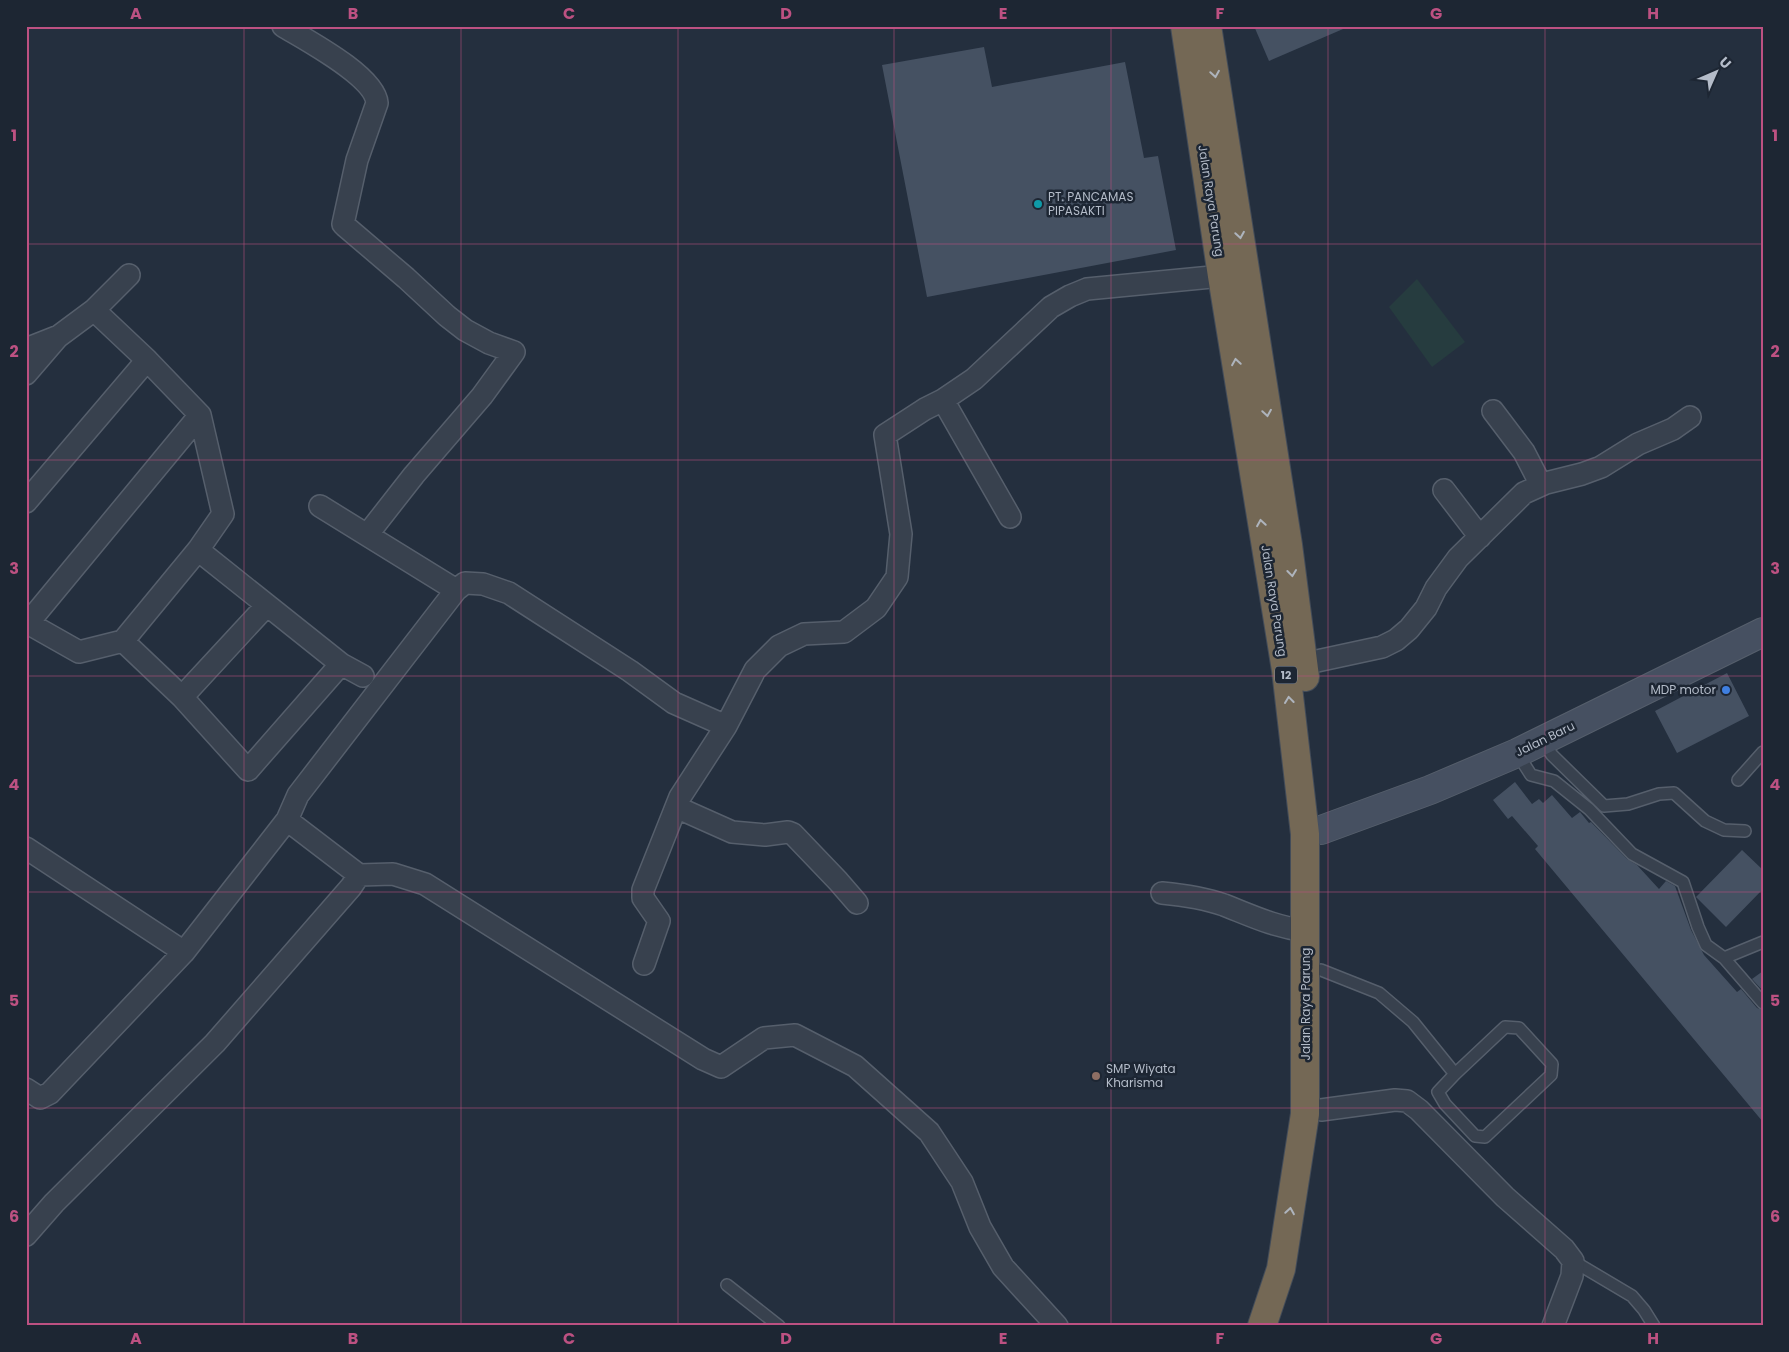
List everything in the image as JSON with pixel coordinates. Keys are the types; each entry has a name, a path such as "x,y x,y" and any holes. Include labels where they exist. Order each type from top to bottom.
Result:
{"highway":[{"name":"Jalan Raya Parung","path":"1185,26 1222,276 1286,670 1306,834 1305,1114 1280,1269 1262,1326"},
{"name":"Jalan Raya Parung","path":"1207,26 1288,545 1321,830 1322,1110 1312,1188 1295,1282 1280,1326"}],"main road":[{"name":"Jalan Baru","path":"1321,830 1430,790 1517,753 1763,632"}],"street":[{"path":"283,26 349,67 371,88 376,96 377,103 357,160 343,224 465,330 489,343 514,352 482,396 414,475 367,535"},
{"path":"26,374 59,336 94,310 129,275"},
{"path":"644,964 659,921 643,898 643,890 680,797 726,726 755,670 779,646 804,634 844,632 876,608 897,577 901,534 885,435 974,379 1051,307 1070,296 1088,288 1222,276"},
{"path":"94,310 147,360 200,415 223,514 198,550 123,641 80,652 27,623 200,415"},
{"path":"26,348 59,336"},
{"path":"26,502 147,360"},
{"path":"943,400 1010,517"},
{"path":"1493,411 1524,452 1542,485"},
{"path":"1303,664 1382,647 1396,640 1409,629 1426,608 1436,588 1458,558 1524,493 1542,485 1601,467 1638,444 1673,429 1690,417"},
{"path":"1444,490 1480,537"},
{"path":"320,506 456,590"},
{"path":"198,550 341,664 363,676"},
{"path":"26,1089 40,1098 50,1093 184,952 287,820 298,795 456,590 464,583 483,584 509,593 630,671 674,703 726,726"},
{"path":"182,697 267,605"},
{"path":"123,641 182,697 248,770 341,664"},
{"path":"676,807 732,832 765,834 788,832 793,834 838,881 856,903"},
{"path":"287,820 360,875 393,874 425,884 695,1054 721,1067 764,1038 795,1035 855,1066 929,1132 962,1182 980,1227 1004,1267 1057,1326"},
{"path":"26,848 184,952"},
{"path":"26,1235 54,1203 215,1043 360,875"},
{"path":"1162,893 1201,899 1268,923 1306,931"},
{"path":"1322,1110 1395,1100 1407,1101 1419,1110 1505,1197 1564,1249 1573,1261 1572,1276 1553,1326"}],"lane":[{"path":"1542,740 1552,755 1604,806 1628,804 1659,794 1674,793 1705,820 1724,830 1744,831"},
{"path":"1738,780 1763,752"},
{"path":"1517,753 1531,775 1554,781 1589,809 1632,854 1682,882 1706,945 1724,958 1763,1003"},
{"path":"1724,958 1763,942"},
{"path":"1321,970 1379,993 1413,1022 1454,1074"},
{"path":"1505,1027 1519,1028 1552,1064 1551,1075 1485,1137 1475,1136 1445,1104 1438,1092 1454,1074 1505,1027"},
{"path":"1573,1261 1632,1296 1654,1326"},
{"path":"727,1285 779,1326"}],"green space":[{"path":"1417,279 1465,342 1432,367 1389,307"}],"building":[{"path":"1254,26 1350,26 1269,61"},
{"name":"PT. PANCAMAS PIPASAKTI","path":"984,47 992,87 1125,62 1144,158 1158,156 1176,250 927,297 882,65"},
{"path":"1727,673 1749,716 1677,753 1655,711"},
{"path":"1515,782 1532,804 1539,799 1543,803 1552,795 1572,818 1580,812 1627,859 1637,865 1659,889 1666,881 1675,886 1691,930 1704,955 1737,992 1741,989 1757,1008 1763,1010 1763,1122 1535,849 1538,846 1512,816 1508,819 1493,800"},
{"path":"1742,850 1763,870 1763,889 1726,927 1696,897"},
{"path":"1763,971 1763,991 1752,979"}],"place":[{"name":"PT. PANCAMAS PIPASAKTI","path":"1038,204"},
{"name":"MDP motor","path":"1726,690"},
{"name":"SMP Wiyata Kharisma","path":"1096,1076"}]}
